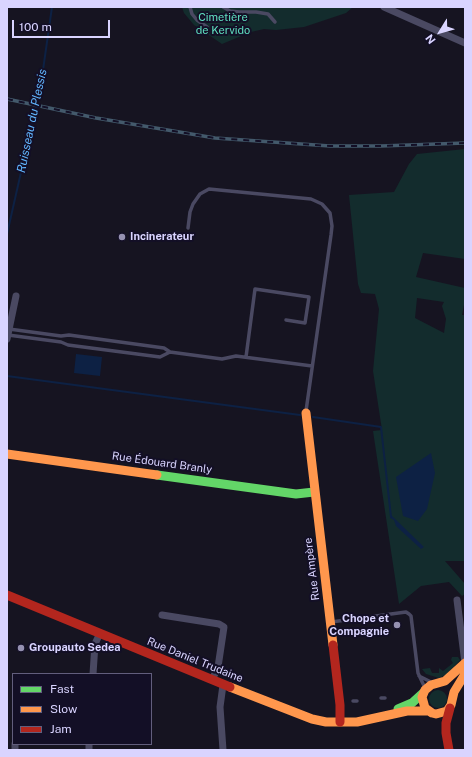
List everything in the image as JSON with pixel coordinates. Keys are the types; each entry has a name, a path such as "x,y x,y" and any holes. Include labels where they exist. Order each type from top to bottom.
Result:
{"main road":[{"name":"Rue Ampère","path":"306,413 340,706 340,722"},
{"name":"Rue Édouard Branly","path":"7,454 296,494 314,492"},
{"name":"Rue Daniel Trudaine","path":"8,596 223,685 303,716 326,722 357,722 407,711 430,712"},
{"path":"445,750 438,724 423,705 424,692 451,676 465,663"},
{"path":"449,750 446,734 446,723 454,692 465,674"},
{"path":"436,684 448,688 453,698"},
{"name":"Rue Daniel Trudaine","path":"376,718 412,703 424,692"},
{"path":"430,712 436,714 443,713 450,708"}],"street":[{"path":"384,7 392,9 465,43"},
{"path":"8,334 16,296"},
{"path":"456,600 465,663"},
{"path":"162,615 219,624 224,627 218,667 212,680"},
{"path":"94,673 95,644 100,633"},
{"path":"223,685 220,707 223,750"}],"lane":[{"path":"190,7 192,14 197,20 207,26"},
{"path":"223,7 230,11 268,14 275,22"},
{"path":"188,228 190,212 193,204 200,194 209,189 311,199 317,201 326,208 331,218 332,226 306,413"},
{"path":"246,357 255,289 309,296 305,323 286,320"},
{"path":"8,334 69,335 164,348 170,352 222,359 236,356 312,366"},
{"path":"8,334 60,342 68,345 160,357 170,352"},
{"path":"330,622 406,612 411,616 414,630 418,673 424,692"},
{"path":"410,653 415,652"},
{"path":"419,676 436,684"}],"green space":[{"name":"Cimetière de Kervido","path":"182,7 353,7 346,13 304,27 276,30 264,29 251,32 222,44 194,25 184,13"},
{"path":"465,149 465,259 423,253 416,277 465,288 465,300 462,315 465,315 465,561 445,561 465,584 465,594 462,596 449,582 421,586 399,604 373,431 382,430 373,371 379,309 375,294 361,293 358,284 349,195 394,192 409,164 417,154","holes":["417,298 444,302 442,306 446,319 444,333 415,318"]},
{"path":"452,657 458,657 460,660 446,675 439,678 426,674 422,669 430,668 432,673 439,673 439,668 443,671 453,663 451,660"},
{"path":"434,690 442,690 447,695 445,706 442,708 434,708 429,703 429,695"}],"water":[{"path":"76,354 102,357 100,376 74,373"},
{"path":"431,453 435,473 427,509 418,521 403,516 396,477"},
{"path":"390,514 424,547 421,549 396,526 394,520 390,518"}],"waterway":[{"name":"Ruisseau du Plessis","path":"7,234 41,84 52,7"},
{"path":"7,376 300,415"},
{"path":"313,417 381,427 391,517"}],"railway":[{"path":"7,99 96,118 215,138 330,146 465,143"}],"traffic: fast":[{"path":"157,475 296,494 314,492"},
{"path":"398,709 412,703 423,693"}],"traffic: slow":[{"path":"306,413 333,645"},
{"path":"7,454 157,475"},
{"path":"465,663 445,681 431,685 425,690 422,697 425,708 436,714 447,711 451,705 454,692 465,674"},
{"path":"230,687 312,719 326,722 357,722 407,711 428,711"}],"traffic: jam":[{"path":"7,595 230,687"},
{"path":"333,645 340,705 340,722"},
{"path":"449,750 446,723 450,708"}],"place":[{"name":"Incinerateur","path":"122,237"},
{"name":"Chope et Compagnie","path":"397,625"},
{"name":"Groupauto Sedea","path":"21,648"}]}
